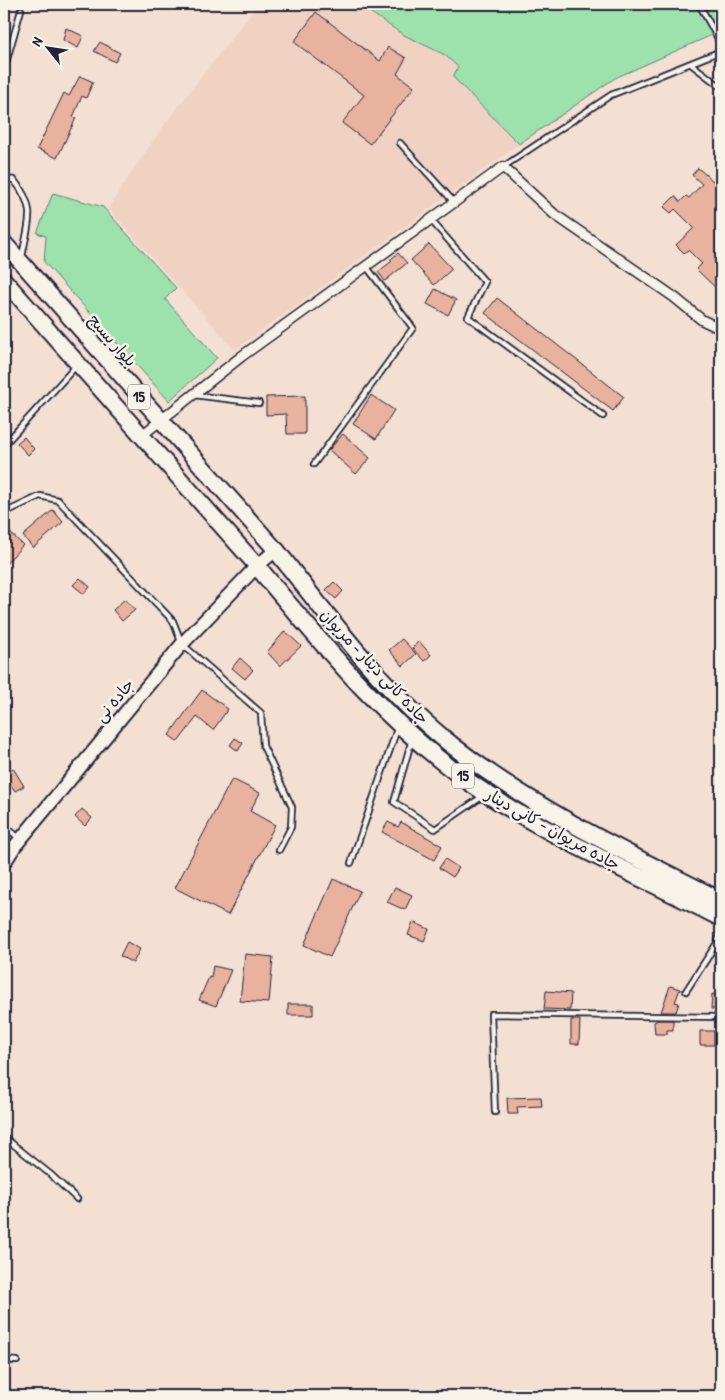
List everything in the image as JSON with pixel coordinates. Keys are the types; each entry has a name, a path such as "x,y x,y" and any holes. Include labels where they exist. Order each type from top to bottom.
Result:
{"highway":[{"name":"جاده کانی دینار - مریوان","path":"276,550 343,635 405,702 452,746 520,794 582,830 721,901"},
{"name":"جاده مریوان - کانی دینار","path":"257,566 316,636 413,736 486,794 552,831 721,918"}],"main road":[{"name":"بلوار بسیج","path":"4,243 276,550"},
{"name":"15","path":"4,280 257,566"},
{"name":"جاده نی","path":"4,863 20,840 182,644 257,566 276,550"}],"street":[{"path":"141,436 192,395 429,218 503,167 554,214 674,297 702,320 721,329"}],"lane":[{"path":"700,4 721,44"},
{"path":"4,70 22,10"},
{"path":"503,167 611,95 721,51"},
{"path":"691,64 721,87"},
{"path":"400,143 453,201"},
{"path":"4,179 14,180 25,194 30,209 21,263"},
{"path":"429,218 485,282 468,317 603,416"},
{"path":"314,464 413,328 366,265"},
{"path":"4,445 78,364"},
{"path":"192,395 259,403"},
{"path":"4,513 40,496 58,500 173,621 182,644 261,713 262,746 292,807 291,827 279,850"},
{"path":"351,863 400,723"},
{"path":"413,736 394,802 435,829 486,794"},
{"path":"4,825 20,840"},
{"path":"686,991 717,944 721,932"},
{"path":"495,1112 491,1014 721,1017"},
{"path":"4,1137 36,1162 77,1199"},
{"path":"4,1360 17,1361"}],"shaded area":[{"path":"258,4 358,4 402,34 445,55 458,67 453,77 519,144 235,350 108,208 161,129"}],"green space":[{"path":"358,4 721,4 721,31 615,78 519,144 453,77 458,67 445,55 402,34"},
{"path":"53,193 103,207 176,288 165,299 217,358 169,401 44,262 46,236 37,233"}],"building":[{"path":"316,12 380,61 388,47 406,58 397,74 414,87 370,144 342,123 364,95 294,42"},
{"path":"66,28 83,36 78,48 63,40"},
{"path":"100,42 120,53 115,62 94,51"},
{"path":"80,76 93,82 86,98 82,96 73,117 76,118 57,158 37,149 64,93 69,96"},
{"path":"698,168 721,188 721,293 696,269 702,264 688,250 684,253 676,245 694,228 675,209 671,213 664,207 675,196 680,202 686,196 689,198 702,184 692,175"},
{"path":"429,244 452,269 434,285 411,260"},
{"path":"398,253 407,263 385,281 378,272 392,261 390,260"},
{"path":"435,289 456,300 448,315 427,304"},
{"path":"497,298 624,397 613,411 485,313"},
{"path":"371,395 394,410 376,439 353,424"},
{"path":"305,396 305,434 287,434 286,414 266,415 266,397"},
{"path":"343,434 370,458 356,474 329,450"},
{"path":"24,437 34,449 28,455 17,443"},
{"path":"53,510 63,522 33,548 23,536"},
{"path":"4,527 23,545 4,566"},
{"path":"80,578 90,587 84,594 73,585"},
{"path":"334,582 343,591 336,599 326,590"},
{"path":"125,599 135,610 122,621 113,610"},
{"path":"285,631 301,646 280,666 267,652"},
{"path":"402,639 416,654 403,666 389,650"},
{"path":"419,641 431,655 424,661 412,648"},
{"path":"240,658 253,670 245,679 232,668"},
{"path":"202,690 228,709 213,730 197,717 178,742 169,735"},
{"path":"235,738 243,743 238,751 230,745"},
{"path":"13,768 24,786 15,791 4,774"},
{"path":"232,779 260,793 250,811 275,825 228,915 175,888"},
{"path":"82,809 92,818 85,826 75,817"},
{"path":"388,822 398,827 401,822 442,846 434,860 382,832"},
{"path":"445,859 459,868 453,877 439,868"},
{"path":"333,879 360,891 330,957 304,945"},
{"path":"395,887 412,895 405,910 387,902"},
{"path":"413,922 429,929 424,941 408,935"},
{"path":"127,942 140,949 133,963 120,956"},
{"path":"245,954 273,957 269,1003 240,1001"},
{"path":"213,966 231,970 216,1006 199,1000 209,977 211,978"},
{"path":"670,986 680,989 675,1002 679,1003 676,1012 661,1012"},
{"path":"546,991 571,993 570,1010 544,1009"},
{"path":"712,994 721,995 721,1009 711,1009"},
{"path":"288,1004 313,1004 313,1015 288,1015"},
{"path":"571,1020 580,1020 579,1044 571,1044"},
{"path":"658,1020 673,1020 673,1030 667,1030 667,1034 655,1034 654,1022"},
{"path":"700,1031 714,1031 714,1045 700,1045"},
{"path":"541,1097 542,1106 517,1107 518,1114 508,1114 507,1098"}]}
